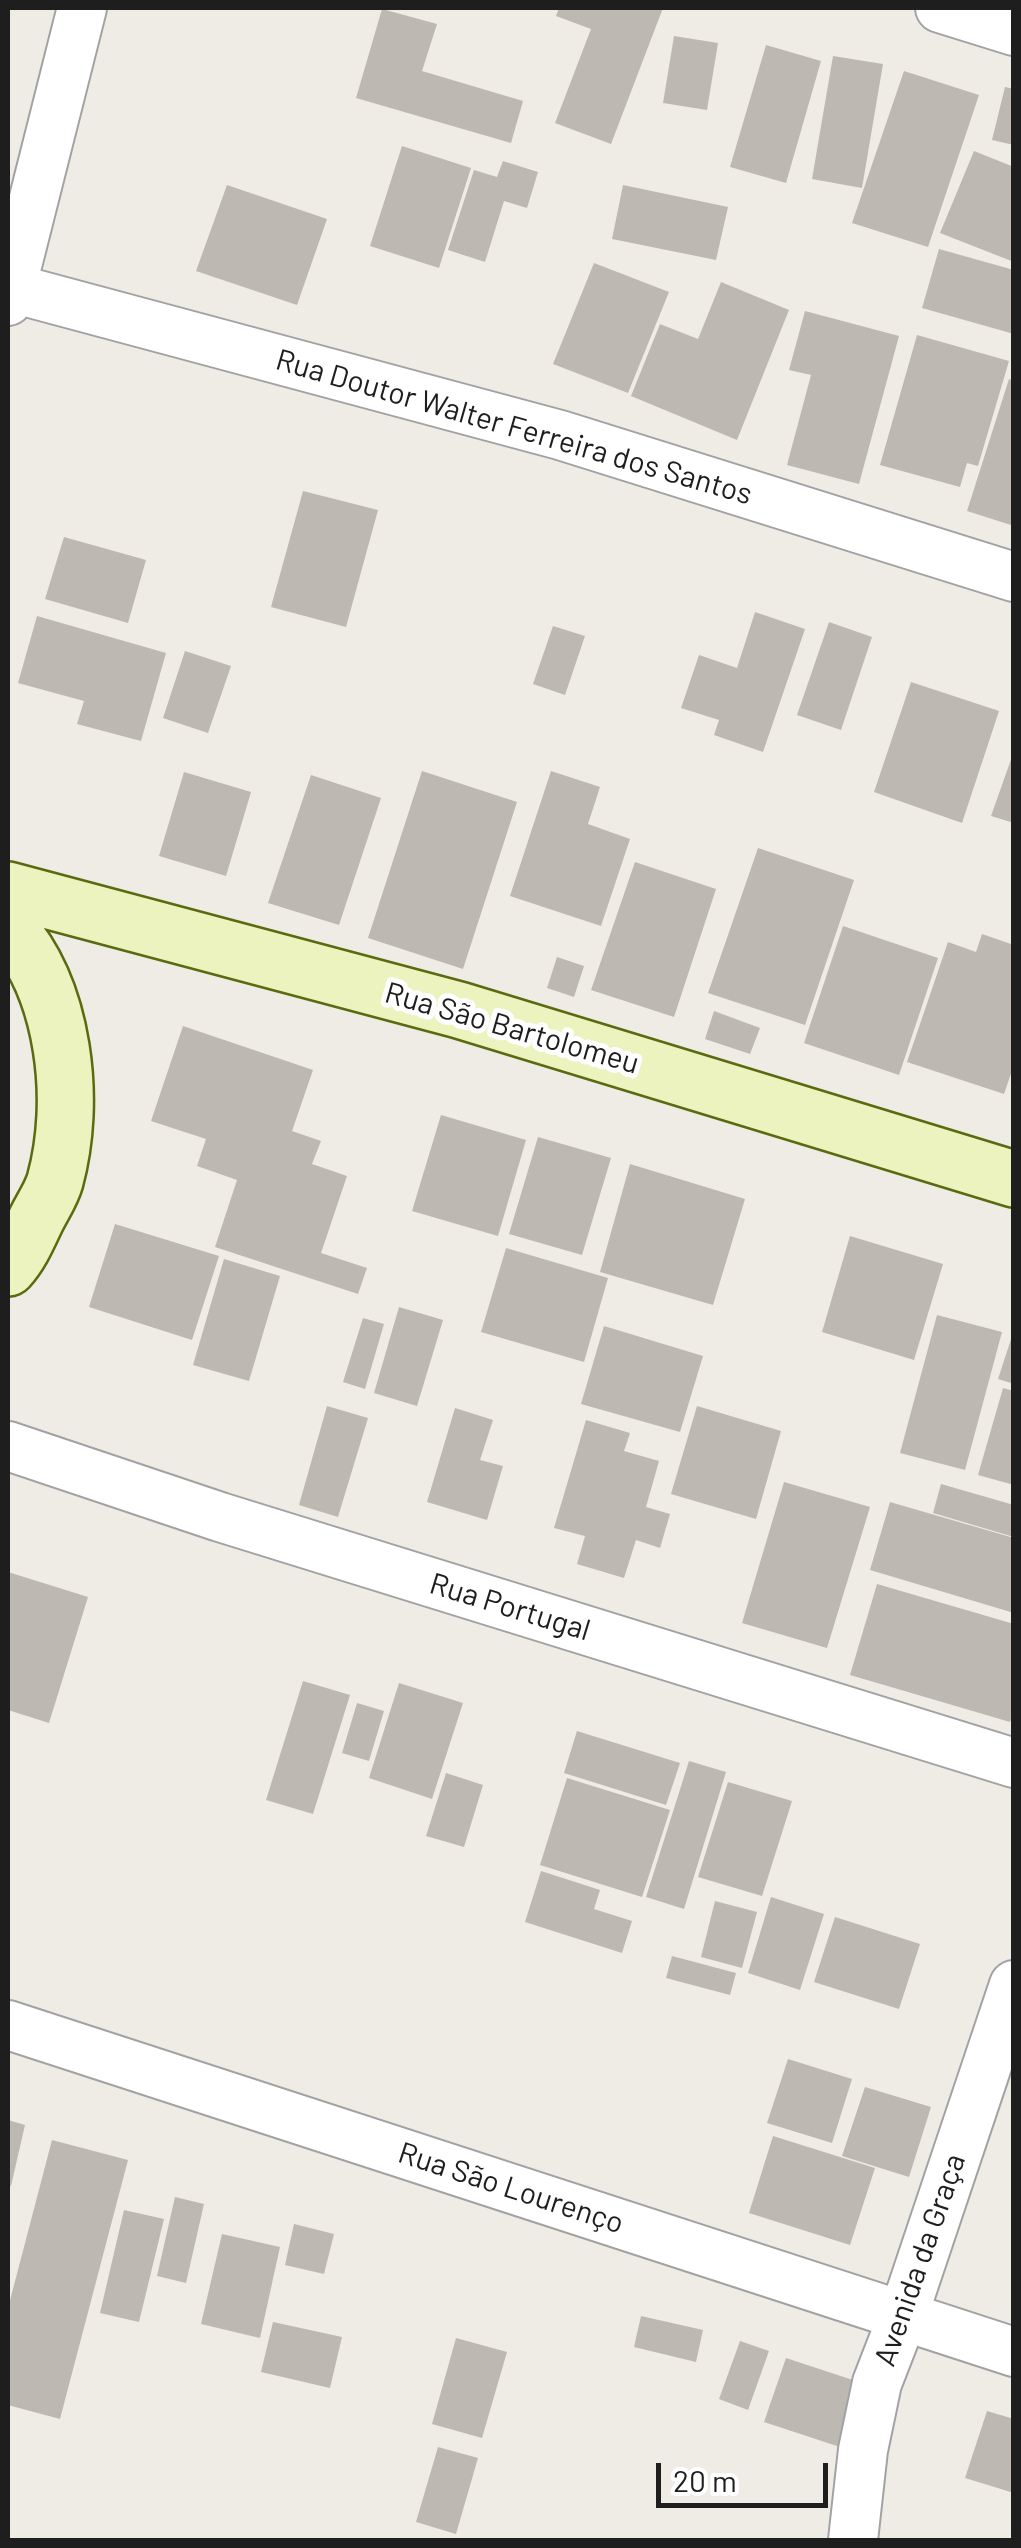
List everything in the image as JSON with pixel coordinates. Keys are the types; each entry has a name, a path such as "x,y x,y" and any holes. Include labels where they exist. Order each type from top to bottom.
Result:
{"street":[{"path":"10,294 82,8"},
{"path":"940,8 1014,31"},
{"name":"Rua Doutor Walter Ferreira dos Santos","path":"10,294 560,435 1014,576"},
{"name":"Rua São Bartolomeu","path":"8,890 459,1010 1014,1179"},
{"path":"8,927 20,941 56,1017 68,1099 55,1182 18,1257 8,1268"},
{"name":"Rua Portugal","path":"8,1446 220,1517 1014,1763"},
{"name":"Avenida da Graça","path":"852,2540 873,2401 1014,1984"},
{"name":"Rua São Lourenço","path":"8,2025 1014,2352"}],"building":[{"path":"559,8 663,8 611,144 555,123 591,29 556,16"},
{"path":"382,9 437,24 422,71 523,101 511,143 356,98"},
{"path":"674,36 718,43 707,110 663,103"},
{"path":"766,45 821,61 786,183 730,167"},
{"path":"833,56 883,64 862,188 812,179"},
{"path":"904,71 979,95 928,247 852,223"},
{"path":"1005,87 1014,89 1014,145 992,140"},
{"path":"402,146 471,168 439,268 370,246"},
{"path":"974,151 1014,167 1014,262 940,233"},
{"path":"503,161 538,172 527,208 504,201 485,262 448,250 474,170 497,177"},
{"path":"227,185 327,219 297,305 196,271"},
{"path":"623,185 728,207 716,260 612,239"},
{"path":"939,249 1014,270 1014,334 922,308"},
{"path":"594,263 669,292 628,393 553,364"},
{"path":"721,282 789,310 737,440 631,396 660,324 698,339"},
{"path":"805,311 899,336 859,484 787,465 811,375 789,370"},
{"path":"917,335 1009,361 978,466 967,463 960,487 880,465"},
{"path":"1009,379 1014,381 1014,526 967,511"},
{"path":"303,491 378,510 346,627 271,607"},
{"path":"64,537 146,560 128,623 45,599"},
{"path":"755,612 805,629 763,752 714,735 719,720 681,708 699,655 737,668"},
{"path":"37,616 166,653 141,741 77,724 84,701 18,683"},
{"path":"829,622 872,637 841,730 797,715"},
{"path":"553,626 585,636 565,695 533,684"},
{"path":"185,651 231,666 208,733 163,718"},
{"path":"911,682 999,711 962,823 874,792"},
{"path":"1014,751 1014,823 991,816"},
{"path":"422,771 517,802 463,969 368,938"},
{"path":"551,771 600,787 588,824 630,839 601,926 510,896"},
{"path":"184,772 251,792 226,876 159,856"},
{"path":"311,775 381,798 339,925 268,903"},
{"path":"758,848 854,880 805,1025 708,993"},
{"path":"635,862 716,889 674,1017 591,990"},
{"path":"843,926 938,958 899,1075 804,1043"},
{"path":"982,934 1014,945 1014,1065 1004,1094 907,1062 948,942 976,952"},
{"path":"557,957 584,966 574,997 547,988"},
{"path":"714,1011 760,1028 750,1054 705,1039"},
{"path":"183,1026 313,1070 292,1131 321,1141 312,1164 347,1176 321,1253 367,1268 358,1294 215,1247 237,1180 197,1166 206,1139 151,1121"},
{"path":"441,1115 526,1140 498,1236 412,1211"},
{"path":"538,1137 611,1158 582,1255 509,1234"},
{"path":"630,1164 745,1199 713,1305 600,1272"},
{"path":"115,1224 219,1256 192,1340 89,1307"},
{"path":"850,1236 943,1264 914,1360 822,1332"},
{"path":"506,1248 608,1278 584,1362 481,1332"},
{"path":"224,1259 280,1276 249,1381 193,1365"},
{"path":"399,1307 443,1320 417,1406 374,1393"},
{"path":"937,1315 1002,1332 965,1470 900,1453"},
{"path":"363,1318 384,1324 365,1389 343,1382"},
{"path":"604,1326 703,1356 680,1432 581,1404"},
{"path":"1014,1330 1014,1384 998,1379"},
{"path":"1003,1388 1014,1391 1014,1485 978,1475"},
{"path":"327,1406 368,1418 338,1517 299,1505"},
{"path":"697,1406 781,1431 756,1519 671,1494"},
{"path":"455,1408 493,1420 480,1460 503,1466 487,1520 427,1502"},
{"path":"586,1420 630,1433 624,1451 659,1461 646,1507 670,1514 660,1548 636,1540 624,1578 577,1564 585,1536 554,1528"},
{"path":"784,1482 870,1507 827,1648 742,1623"},
{"path":"941,1484 1014,1505 1014,1537 933,1513"},
{"path":"890,1502 1014,1538 1014,1613 870,1570"},
{"path":"8,1572 88,1597 49,1723 8,1710"},
{"path":"877,1584 1014,1624 1014,1709 1010,1722 850,1675"},
{"path":"303,1681 350,1695 313,1814 266,1800"},
{"path":"399,1683 463,1703 432,1799 369,1778"},
{"path":"357,1703 384,1711 369,1761 342,1753"},
{"path":"577,1731 680,1763 666,1805 564,1773"},
{"path":"689,1761 726,1772 684,1909 646,1897"},
{"path":"446,1773 483,1785 464,1847 426,1836"},
{"path":"567,1778 670,1810 642,1897 540,1865"},
{"path":"728,1782 792,1801 762,1896 698,1877"},
{"path":"541,1871 600,1890 594,1909 632,1921 622,1953 525,1922"},
{"path":"771,1897 824,1914 800,1990 748,1973"},
{"path":"715,1901 757,1912 742,1968 701,1957"},
{"path":"835,1917 920,1944 899,2009 814,1982"},
{"path":"672,1956 736,1973 730,1995 666,1978"},
{"path":"788,2059 852,2079 832,2143 767,2123"},
{"path":"865,2087 931,2107 909,2177 842,2156"},
{"path":"8,2120 25,2125 11,2186 8,2185"},
{"path":"773,2136 875,2168 850,2245 749,2213"},
{"path":"52,2140 128,2160 60,2419 8,2405 8,2308"},
{"path":"175,2197 204,2204 186,2283 157,2276"},
{"path":"124,2210 164,2219 139,2322 100,2313"},
{"path":"294,2224 334,2234 324,2274 285,2265"},
{"path":"222,2234 280,2247 260,2338 201,2324"},
{"path":"641,2316 703,2330 696,2362 634,2347"},
{"path":"273,2322 342,2337 330,2388 261,2372"},
{"path":"456,2338 507,2352 482,2438 432,2424"},
{"path":"740,2341 769,2351 748,2410 719,2399"},
{"path":"786,2358 865,2384 843,2448 764,2422"},
{"path":"987,2411 1014,2419 1014,2493 965,2478"},
{"path":"438,2447 478,2458 456,2534 416,2522"}]}
